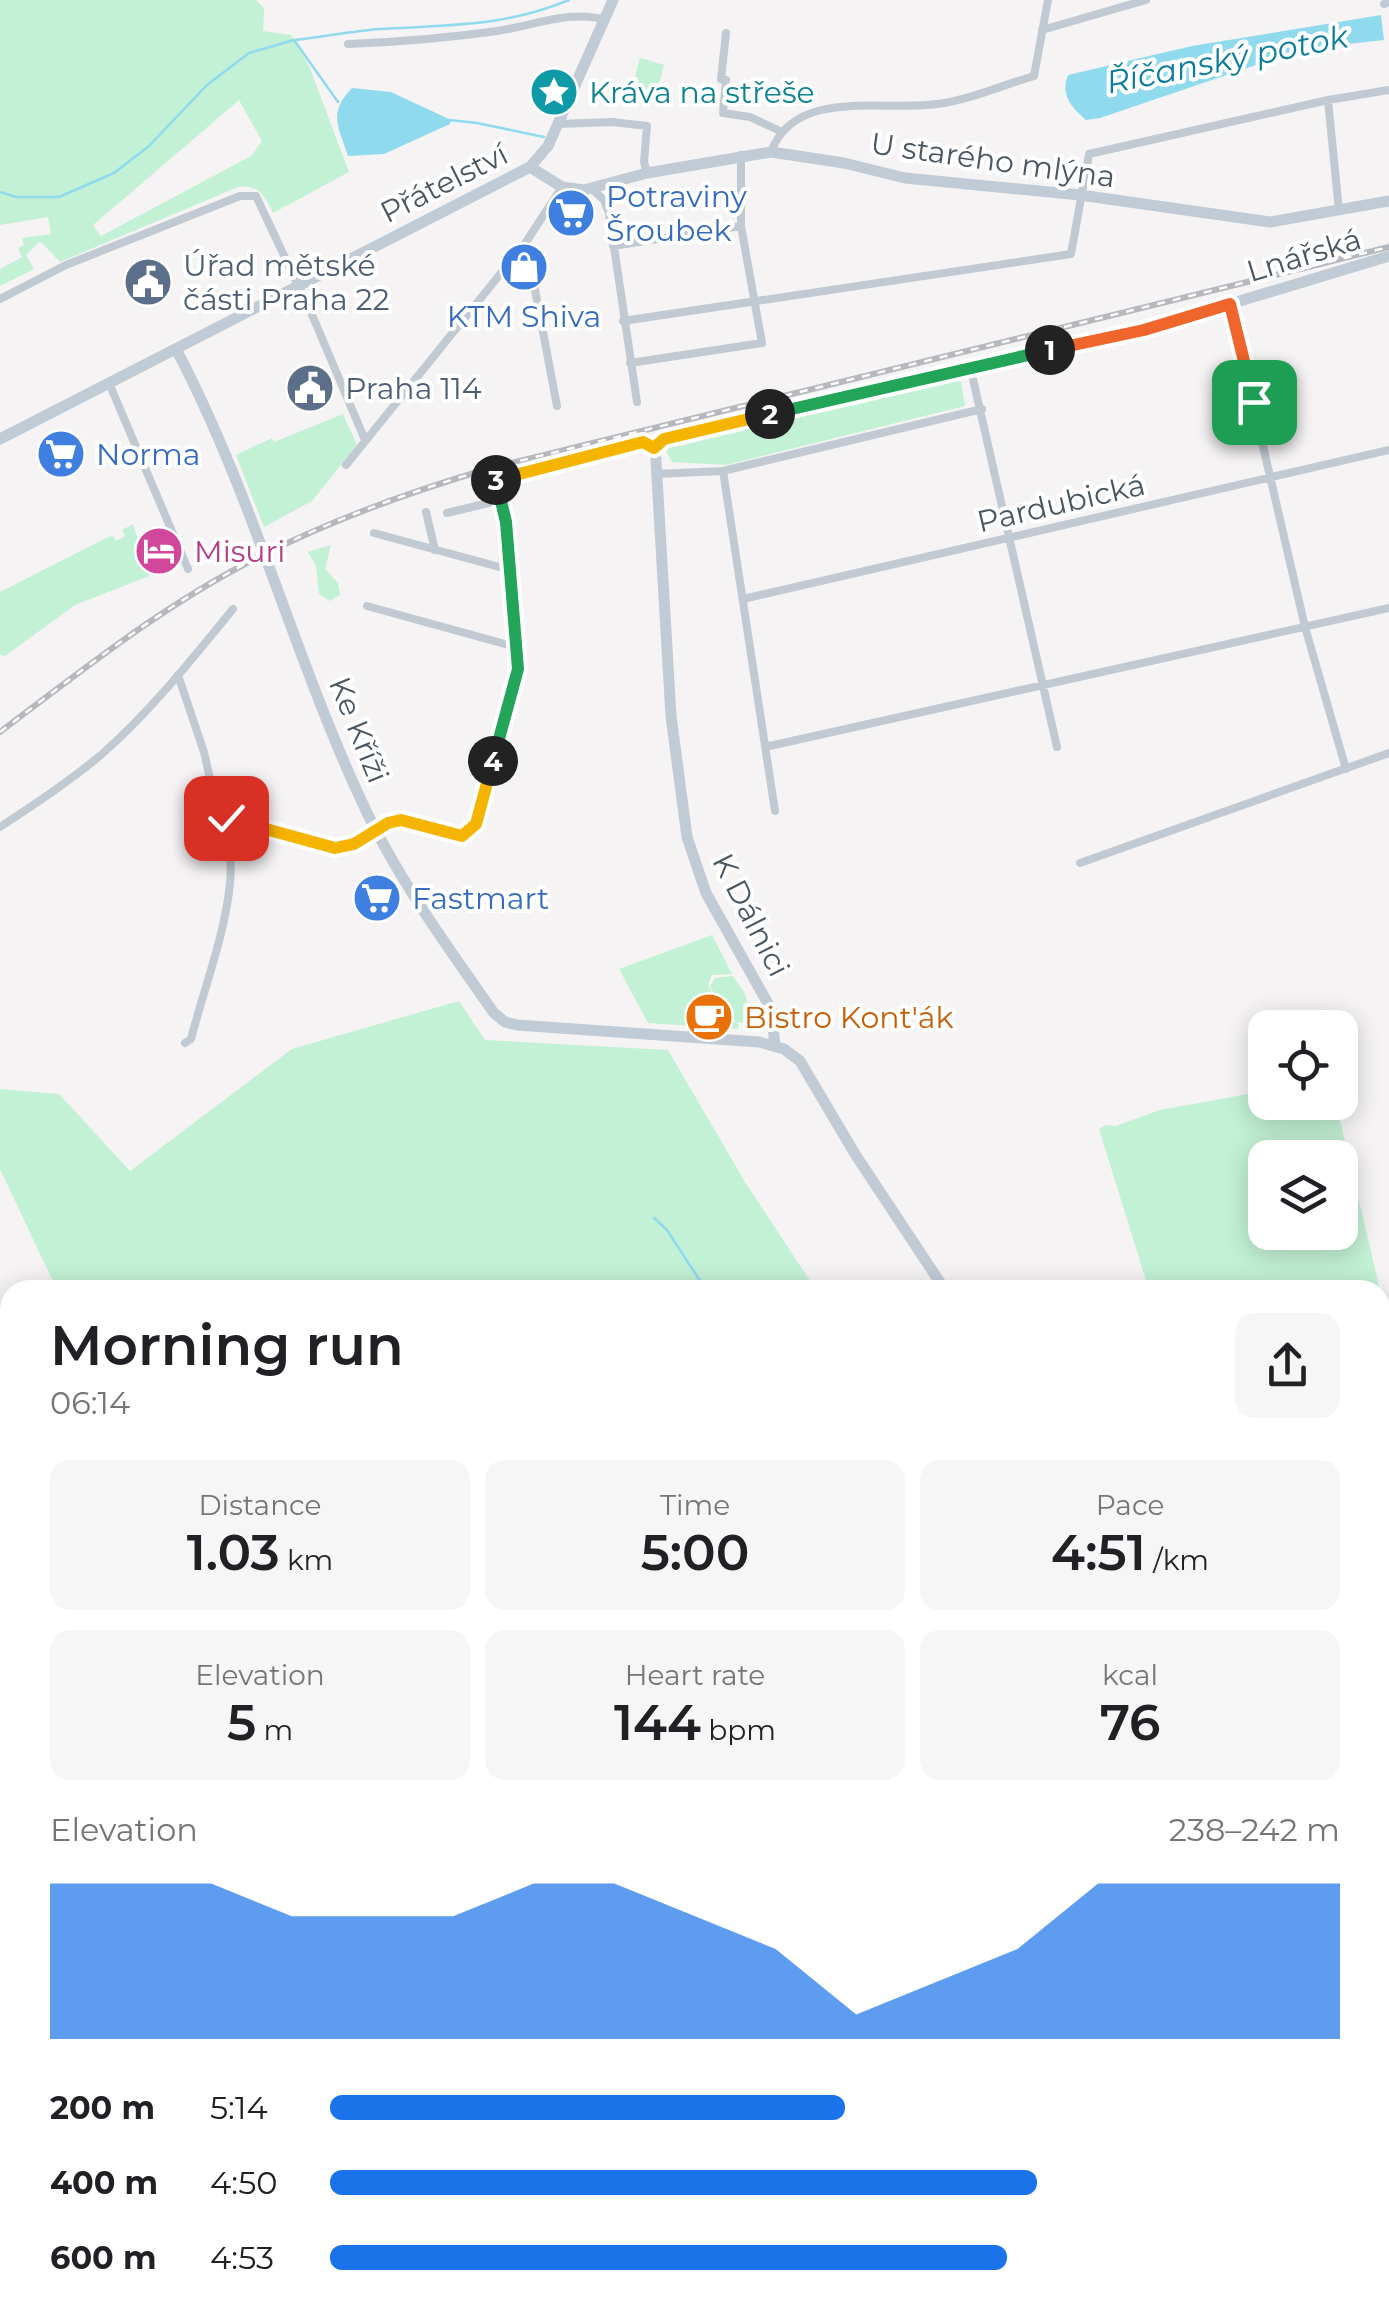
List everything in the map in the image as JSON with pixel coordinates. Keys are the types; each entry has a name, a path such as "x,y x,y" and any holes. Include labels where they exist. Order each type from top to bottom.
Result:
{"street":[{"name":"Přátelství","path":"1,436 530,168 544,153 614,0"},
{"path":"771,152 780,131 811,112 846,105 942,104 1034,76 1048,0"},
{"path":"1042,30 1146,0"},
{"path":"348,44 500,30 560,18 593,16 606,20"},
{"path":"726,33 720,80 726,80 723,113 750,116 780,131"},
{"path":"623,321 1071,254 1089,154 1389,90"},
{"path":"1328,100 1339,211"},
{"path":"558,124 612,122 648,126 644,162 647,172"},
{"name":"U starého mlýna","path":"593,190 647,172 771,152 844,163 905,178 1080,195 1270,222 1389,201"},
{"path":"630,362 762,343 741,226 742,154"},
{"path":"530,168 562,188 593,190 607,206 637,402"},
{"path":"346,465 526,242 562,188"},
{"path":"0,300 66,266 240,196 256,196 365,440"},
{"path":"613,246 741,226"},
{"path":"526,242 557,406"},
{"name":"Lnářská","path":"654,448 664,439 970,366 1144,330 1389,256"},
{"path":"1230,304 1305,627 1346,769"},
{"name":"Ke Kříži","path":"176,349 376,831 435,928 494,1013 505,1022 526,1026 776,1045"},
{"path":"970,366 1057,747"},
{"path":"110,383 188,569"},
{"path":"656,474 723,471 982,410"},
{"path":"178,675 204,752 216,810 231,820 335,848 354,844 401,820 462,836 476,824 518,669 506,522 496,480 643,442 654,448"},
{"name":"K Dálnici","path":"654,448 671,716 687,836 706,893 771,1009 776,1045"},
{"name":"Pardubická","path":"743,599 1389,450"},
{"path":"723,471 775,811"},
{"path":"447,514 500,500"},
{"path":"426,512 435,550"},
{"path":"374,533 510,570"},
{"path":"367,606 516,647"},
{"path":"765,746 1389,608"},
{"path":"0,827 101,754 178,675 233,609"},
{"path":"1080,862 1389,752"},
{"path":"185,1043 191,1039 227,905 231,820"},
{"path":"776,1045 792,1054 806,1070 938,1280"}],"green space":[{"path":"0,0 256,0 264,8 263,31 291,35 309,66 349,172 273,213 260,192 238,187 60,262 40,241 26,255 34,269 0,286 0,269 22,257 18,248 24,245 22,238 51,234 48,217 0,225","holes":["239,100 262,141 251,156 101,236 93,225"]},
{"path":"640,58 664,65 655,100 630,94"},
{"path":"960,376 965,406 726,465 672,462 664,448"},
{"path":"343,414 357,445 312,501 264,527 236,455"},
{"path":"133,524 149,576 75,605 5,656 0,655 0,592 112,535 116,541 125,536 122,530"},
{"path":"331,545 325,569 338,583 340,595 330,601 319,594 316,566 308,552"},
{"path":"712,935 732,974 712,975 708,985 722,1011 739,1025 738,1029 648,1023 619,969"},
{"path":"733,976 744,992 754,1021 737,1023 710,986 715,978"},
{"path":"459,1001 485,1040 668,1050 745,1182 809,1280 52,1280 0,1169 0,1089 59,1094 130,1171 292,1049"},
{"path":"1248,1094 1248,1120 1340,1120 1345,1140 1248,1140 1248,1250 1358,1250 1358,1196 1378,1280 1146,1280 1099,1129 1116,1126 1160,1110"}],"water":[{"path":"1381,15 1384,40 1339,45 1265,62 1100,118 1086,120 1066,95 1068,75 1192,46"},
{"path":"352,88 391,92 451,120 450,124 384,154 348,156 337,120 340,105"}],"waterway":[{"path":"295,40 498,20 569,0"},
{"name":"Říčanský potok","path":"0,192 16,197 59,197 114,173 149,146 207,85 249,53 294,40 338,102"},
{"name":"Říčanský potok","path":"449,120 544,137"},
{"path":"654,1218 667,1230 700,1280"}],"railway":[{"path":"0,732 114,646 203,588 296,539 392,500 491,468 1389,247"}],"place":[{"name":"Kráva na střeše","path":"554,92"},
{"name":"Potraviny Šroubek","path":"571,213"},
{"name":"KTM Shiva","path":"524,267"},
{"name":"Úřad mětské části Praha 22","path":"148,282"},
{"name":"Praha 114","path":"310,388"},
{"name":"Norma","path":"61,454"},
{"name":"Misuri","path":"159,551"},
{"name":"Fastmart","path":"377,898"},
{"name":"Bistro Kont'ák","path":"709,1017"}],"route":[{"path":"226,818 335,848 354,844 388,823 401,820 462,836 473,828 518,669 506,522 496,480 643,442 654,448 664,439 970,366 1144,330 1230,304 1254,402"}]}
